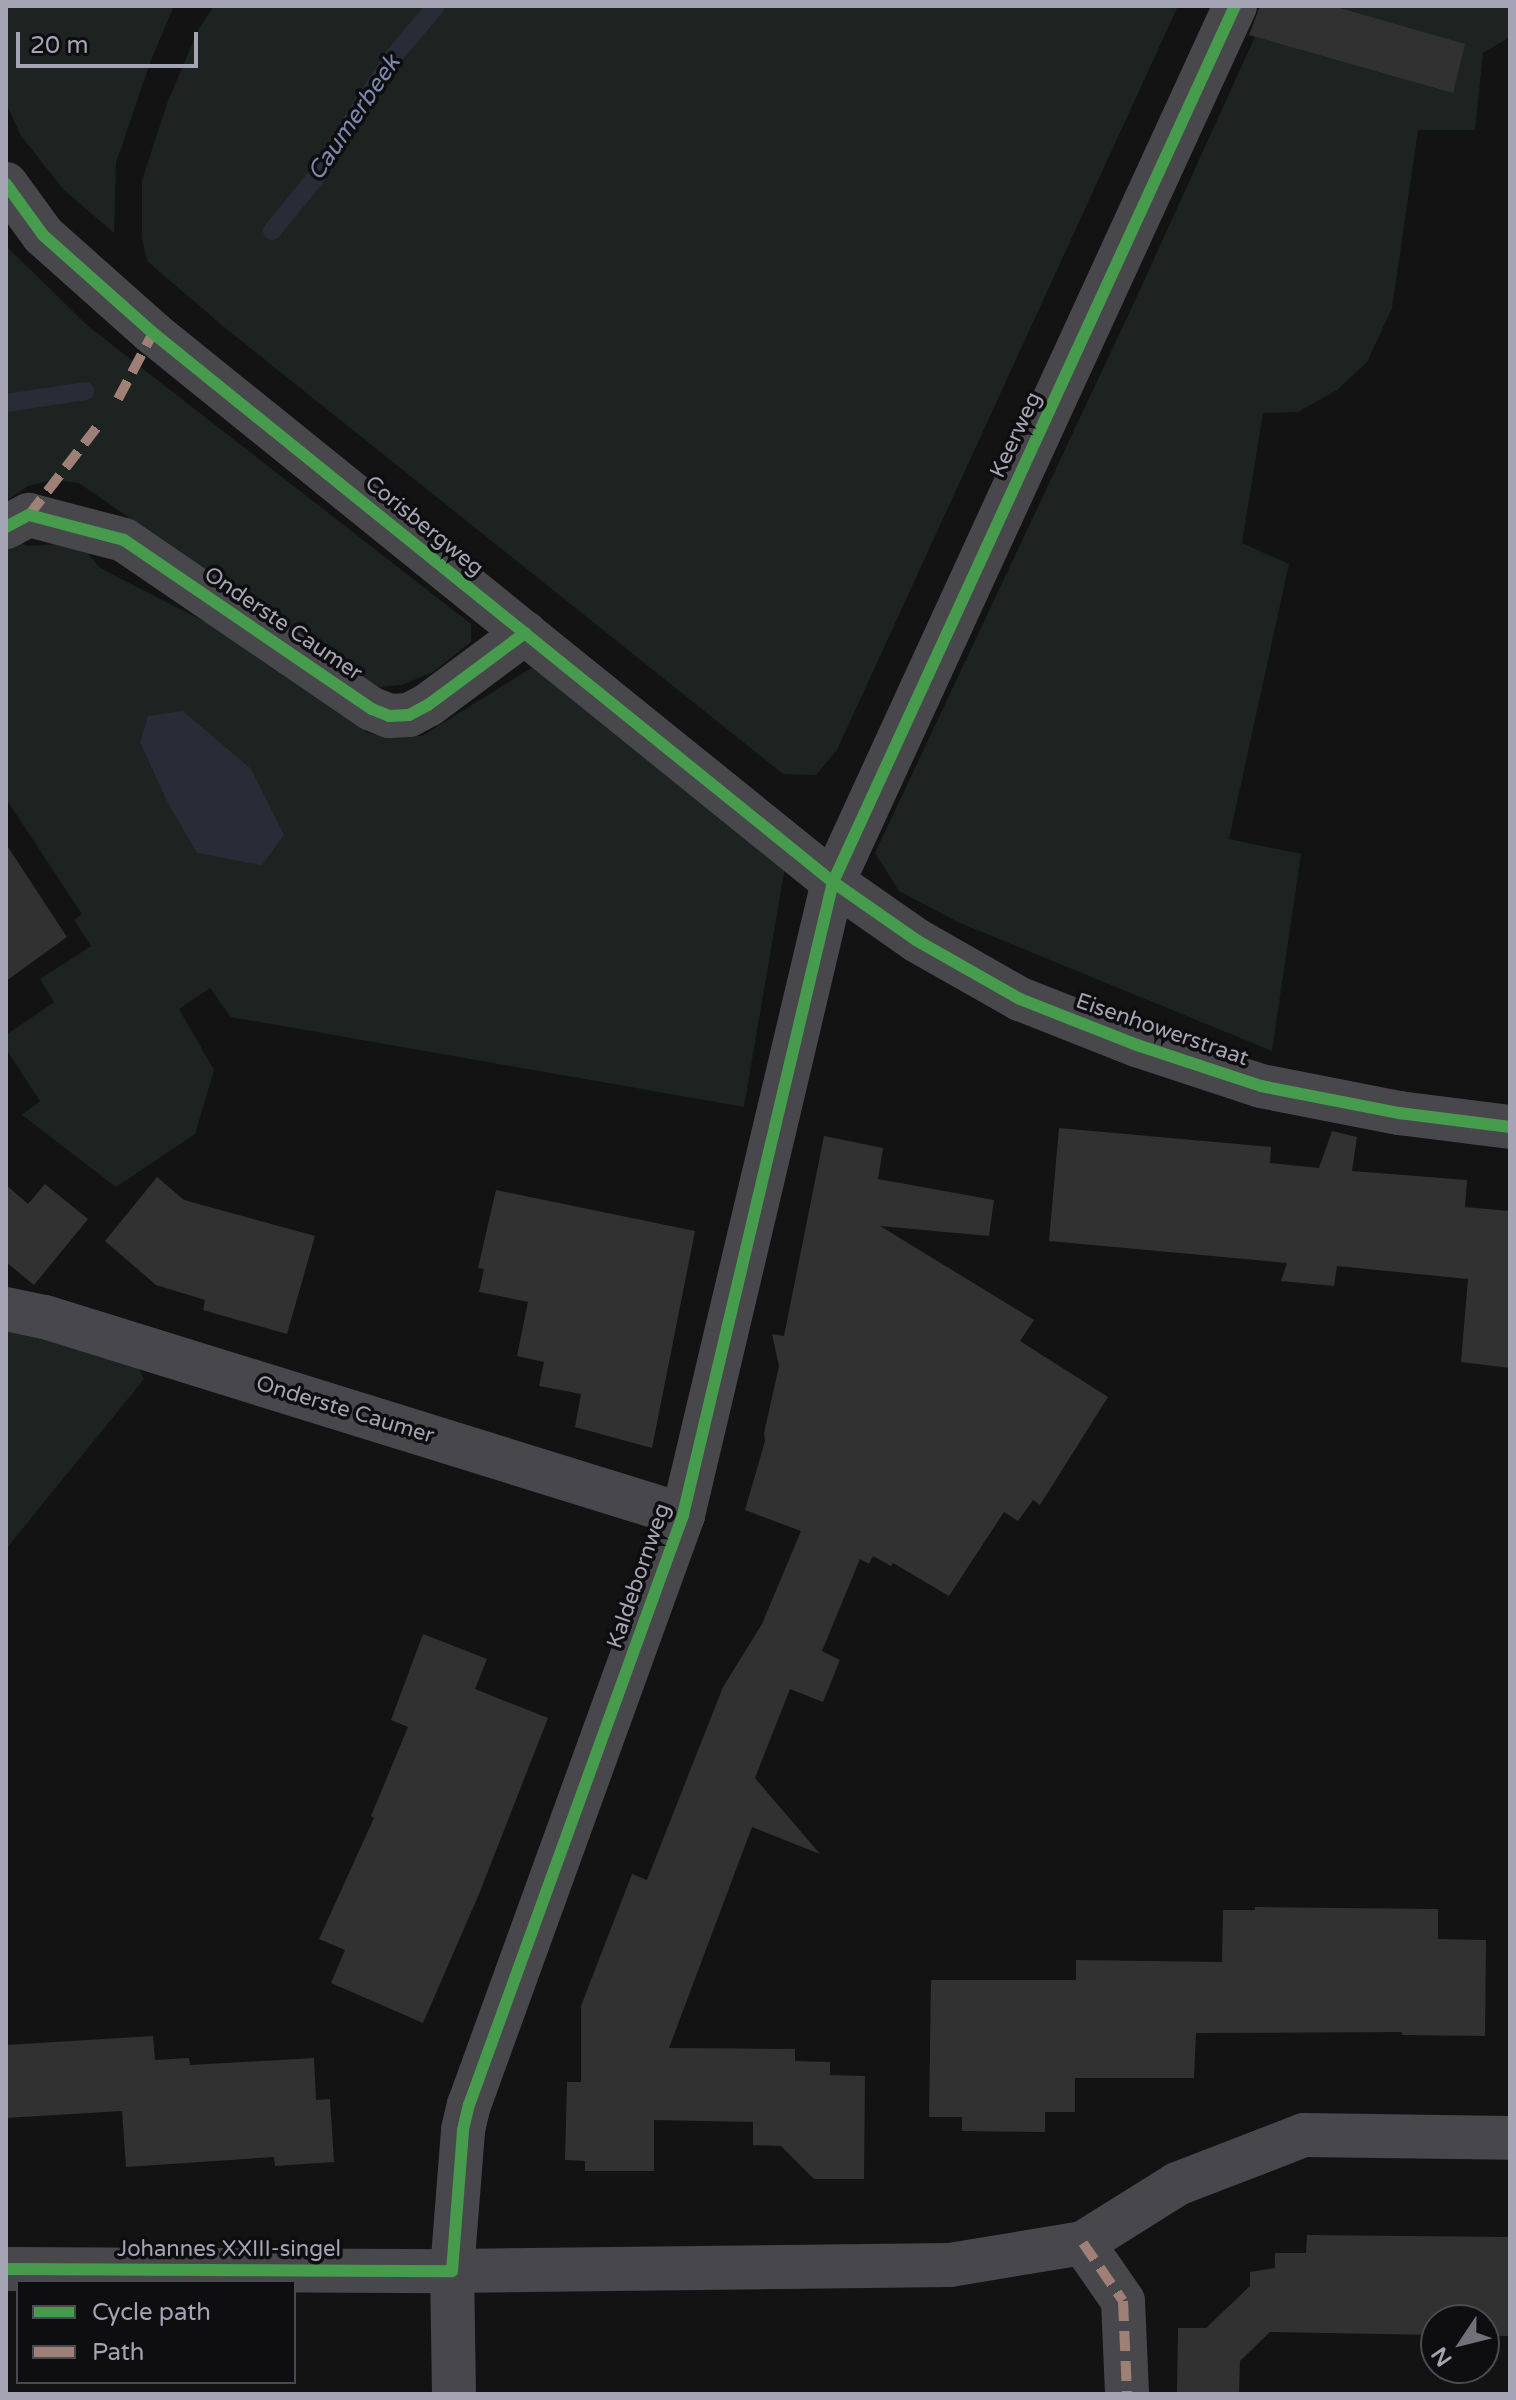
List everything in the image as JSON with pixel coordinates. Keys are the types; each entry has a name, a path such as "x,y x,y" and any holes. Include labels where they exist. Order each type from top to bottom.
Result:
{"street":[{"name":"Keerweg","path":"833,882 1235,6"},
{"name":"Corisbergweg","path":"6,184 43,235 153,333 833,882"},
{"name":"Onderste Caumer","path":"6,527 29,515 124,540 372,709 389,716 409,715 428,705 525,633"},
{"name":"Eisenhowerstraat","path":"833,882 916,940 1020,999 1137,1045 1261,1086 1399,1113 1510,1127"},
{"name":"Kaldebornweg","path":"454,2394 452,2271 463,2130 469,2105 683,1515 833,882"},
{"name":"Onderste Caumer","path":"6,1309 90,1331 683,1515"},
{"name":"Johannes XXIII-singel","path":"6,2269 452,2271 950,2265 1083,2243 1177,2184 1304,2135 1510,2138"},
{"path":"1083,2243 1123,2301 1127,2394"}],"shaded area":[{"path":"6,6 174,6 151,60 116,163 114,233 64,190 21,136 6,103"},
{"path":"214,6 1178,6 837,750 816,775 783,774 224,327 147,261 142,238 142,180 168,101 199,28"},
{"path":"1269,6 1510,6 1510,37 1483,53 1475,130 1418,130 1392,308 1367,362 1337,390 1298,412 1263,413 1242,543 1289,564 1229,839 1301,854 1272,1051 960,923 899,891 875,853 1133,305"},
{"path":"6,246 88,326 471,624 471,642 433,672 402,685 380,687 360,677 79,483 52,480 28,486 6,501"},
{"path":"14,540 27,546 59,544 84,549 100,568 225,632 367,732 383,737 422,736 533,667 785,867 744,1107 231,1017 210,988 179,1009 214,1070 195,1134 116,1187 22,1115 40,1101 6,1049 6,1035 54,1002 40,979 91,946 74,920 82,914 6,799 6,545"},
{"path":"183,711 251,769 284,835 262,865 197,853 166,799 140,742 148,716"},
{"path":"6,1327 134,1358 144,1379 6,1549"}],"building":[{"path":"1260,6 1333,6 1465,44 1453,93 1249,35"},
{"path":"6,844 67,937 6,981"},
{"path":"1059,1128 1271,1147 1270,1163 1319,1168 1332,1131 1357,1137 1352,1171 1467,1180 1465,1207 1510,1211 1510,1368 1461,1362 1468,1279 1337,1266 1334,1286 1281,1281 1287,1263 1049,1241"},
{"path":"824,1136 883,1148 878,1179 994,1200 989,1236 880,1226 1034,1320 1020,1341 1108,1397 1040,1505 1033,1500 1018,1521 1004,1512 949,1596 893,1563 891,1566 873,1556 869,1564 860,1559 822,1651 840,1660 823,1702 790,1689 755,1778 820,1854 752,1827 669,2048 795,2049 795,2061 830,2062 830,2075 865,2076 864,2179 814,2179 781,2146 753,2145 753,2122 654,2120 654,2171 585,2171 585,2161 565,2160 567,2082 581,2082 581,2006 632,1874 647,1880 723,1687 762,1624 801,1531 745,1510 765,1441 764,1433 779,1366 772,1334 784,1336"},
{"path":"157,1177 184,1200 315,1236 287,1334 203,1310 205,1300 156,1285 105,1241"},
{"path":"45,1184 88,1219 34,1285 6,1262 6,1185 28,1204"},
{"path":"496,1190 695,1231 652,1448 575,1427 581,1394 539,1386 544,1362 517,1356 528,1302 479,1292 484,1269 478,1268"},
{"path":"423,1634 487,1659 475,1689 548,1718 479,1894 423,2023 331,1983 345,1950 319,1939 374,1818 371,1816 408,1727 391,1720"},
{"path":"1255,1907 1438,1909 1438,1939 1486,1940 1485,2036 1402,2035 1402,2032 1196,2033 1194,2078 1075,2078 1075,2112 1045,2112 1045,2132 962,2131 962,2117 929,2117 931,1980 1076,1980 1076,1960 1222,1962 1223,1910 1255,1910"},
{"path":"153,2036 155,2060 189,2058 190,2065 314,2058 316,2100 330,2099 334,2162 275,2166 274,2157 126,2167 122,2111 6,2118 6,2045"},
{"path":"1307,2235 1510,2237 1510,2336 1500,2336 1500,2304 1420,2304 1420,2335 1270,2332 1240,2361 1239,2394 1177,2394 1178,2328 1206,2328 1250,2286 1250,2272 1275,2268 1275,2253 1306,2253"}],"waterway":[{"name":"Caumerbeek","path":"272,231 316,177 394,56 436,6"},
{"path":"6,403 85,391"}],"marked path":[{"path":"118,399 153,333"},
{"path":"29,515 100,423"},
{"path":"1083,2243 1123,2301 1127,2394"}],"cycle path":[{"path":"6,2269 452,2271 463,2130 469,2105 683,1515 833,882 1235,6"},
{"path":"6,184 43,235 153,333 833,882 916,940 1020,999 1137,1045 1261,1086 1399,1113 1510,1127"},
{"path":"6,527 29,515 124,540 372,709 389,716 409,715 428,705 525,633"}]}
